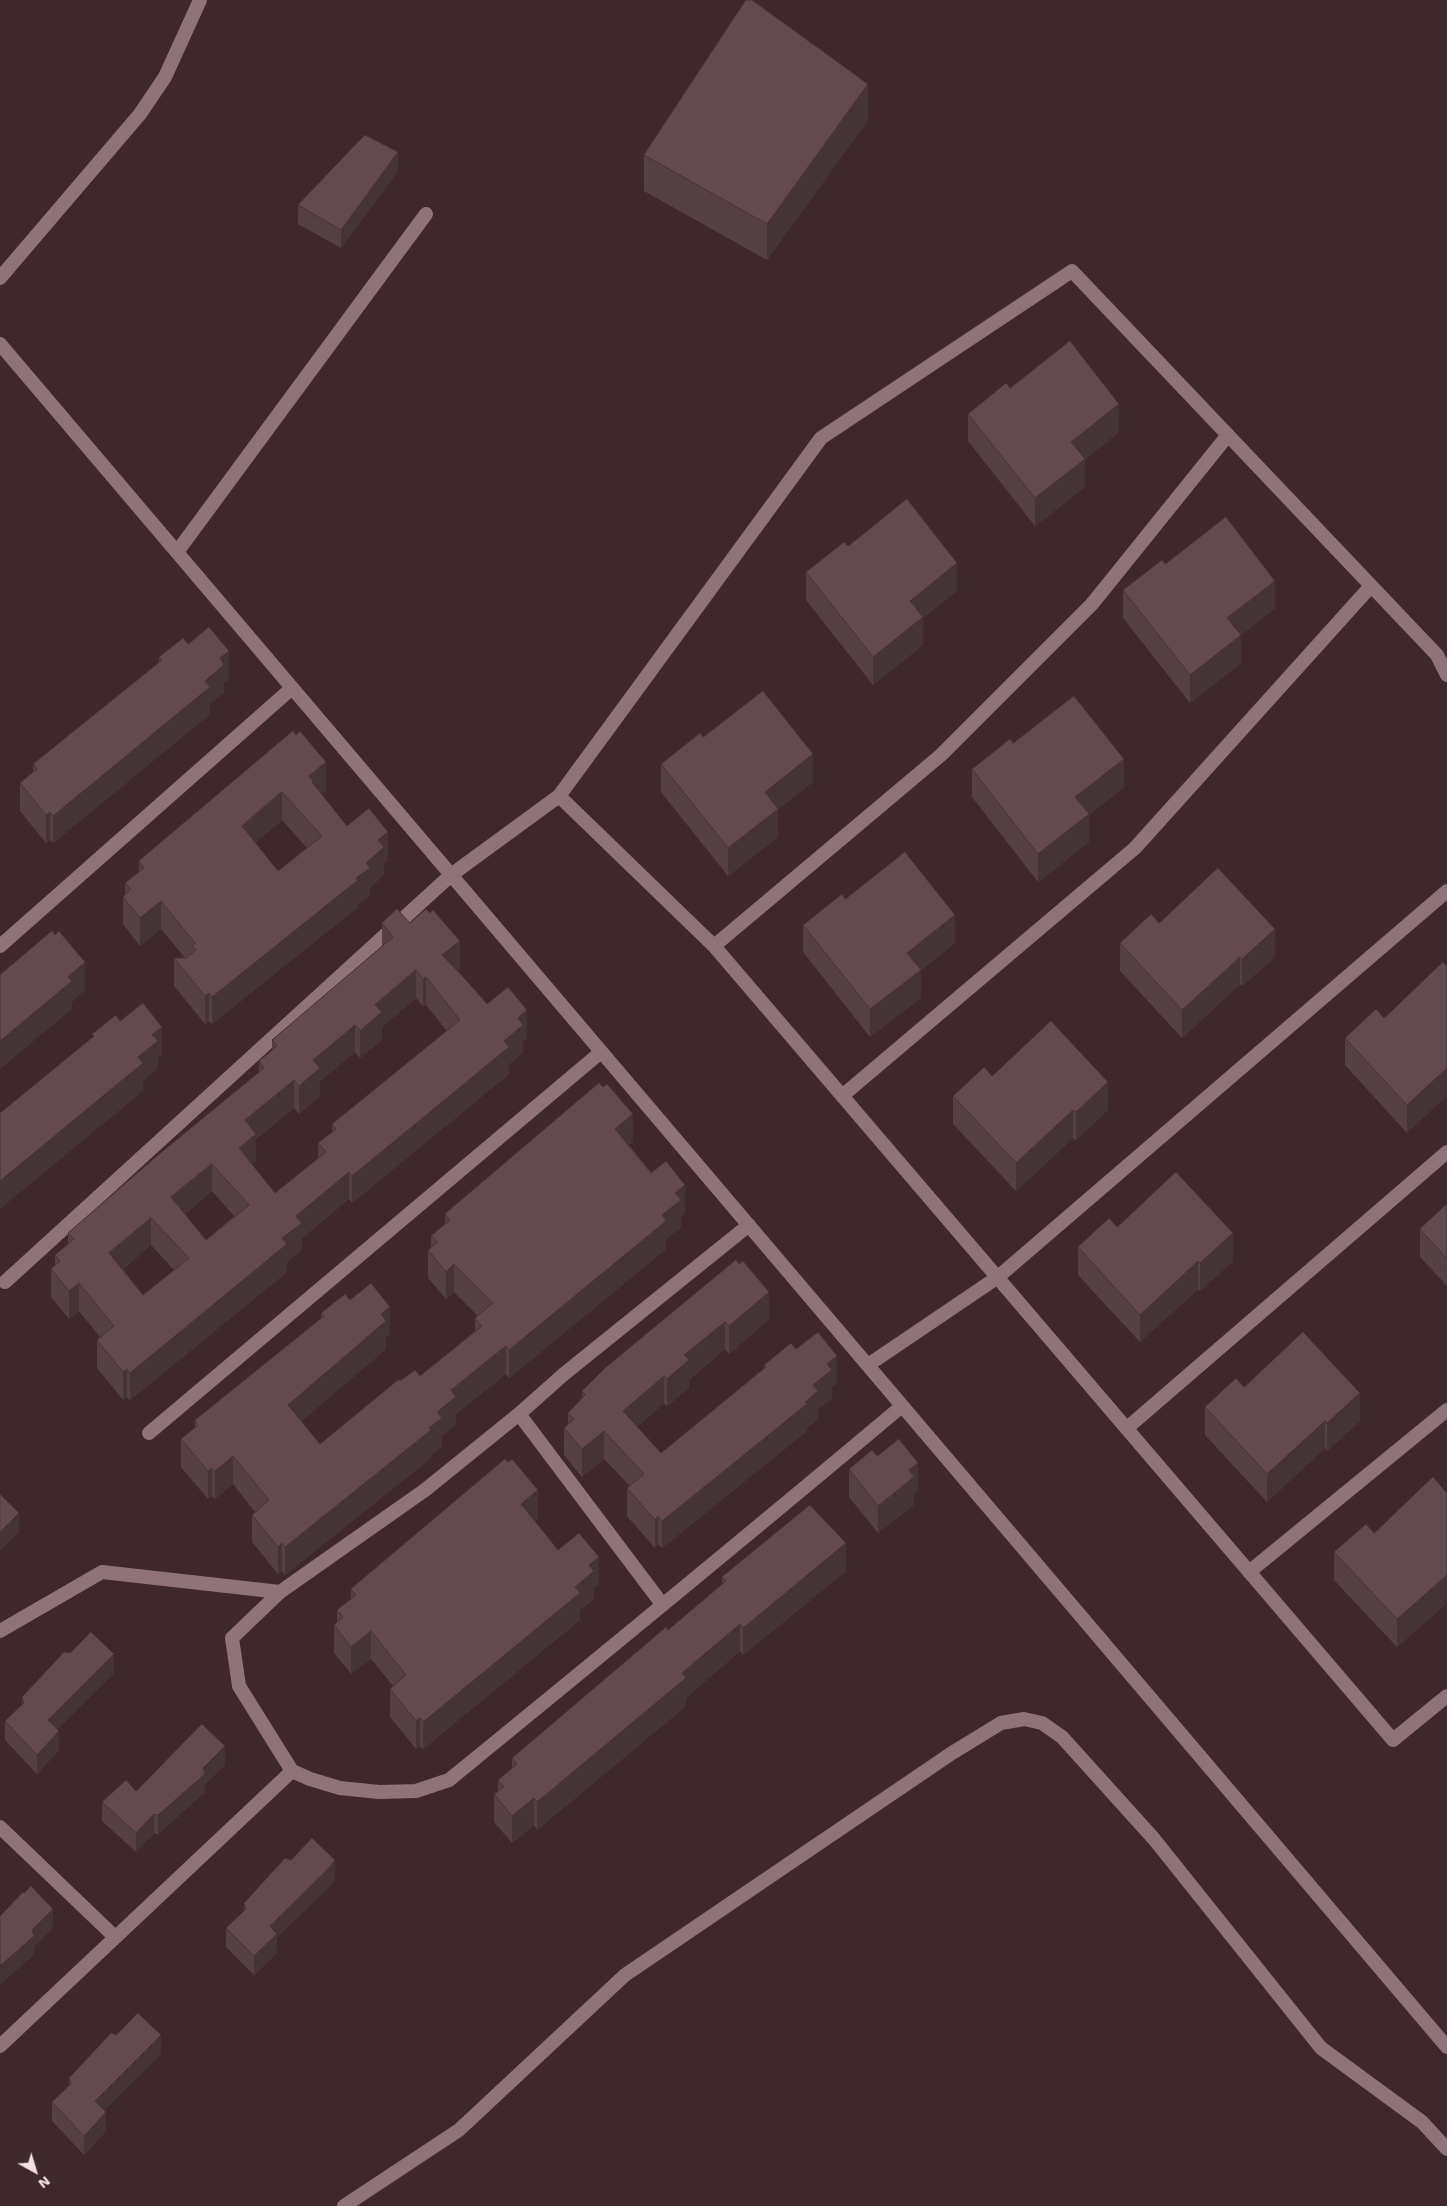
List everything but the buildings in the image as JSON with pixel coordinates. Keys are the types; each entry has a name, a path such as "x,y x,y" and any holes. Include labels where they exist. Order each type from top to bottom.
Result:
{"lane":[{"path":"0,278 140,114 164,77 200,0"},
{"path":"177,552 426,214"},
{"path":"5,1282 451,875 559,796 822,438 1072,271 1437,655 1447,675"},
{"path":"0,344 1447,2047"},
{"path":"714,946 941,755 1092,604 1228,435"},
{"path":"842,1096 1134,848 1371,586"},
{"path":"0,946 292,688"},
{"path":"559,796 714,946 1393,1740 1447,1696"},
{"path":"868,1365 998,1277 1447,891"},
{"path":"150,1433 602,1052"},
{"path":"1127,1428 1447,1152"},
{"path":"749,1226 564,1374 519,1414 425,1490 280,1592 232,1638 239,1686 292,1771 310,1780 340,1788 379,1792 416,1791 449,1780 662,1604 770,1518 902,1406"},
{"path":"1249,1572 1447,1410"},
{"path":"519,1414 662,1604"},
{"path":"0,1631 102,1572 280,1592"},
{"path":"344,2206 459,2130 625,1975 952,1753 1001,1723 1024,1718 1042,1723 1062,1737 1154,1840 1321,2048 1422,2122 1447,2149"},
{"path":"0,2046 292,1771"},
{"path":"0,1827 115,1937"}]}
